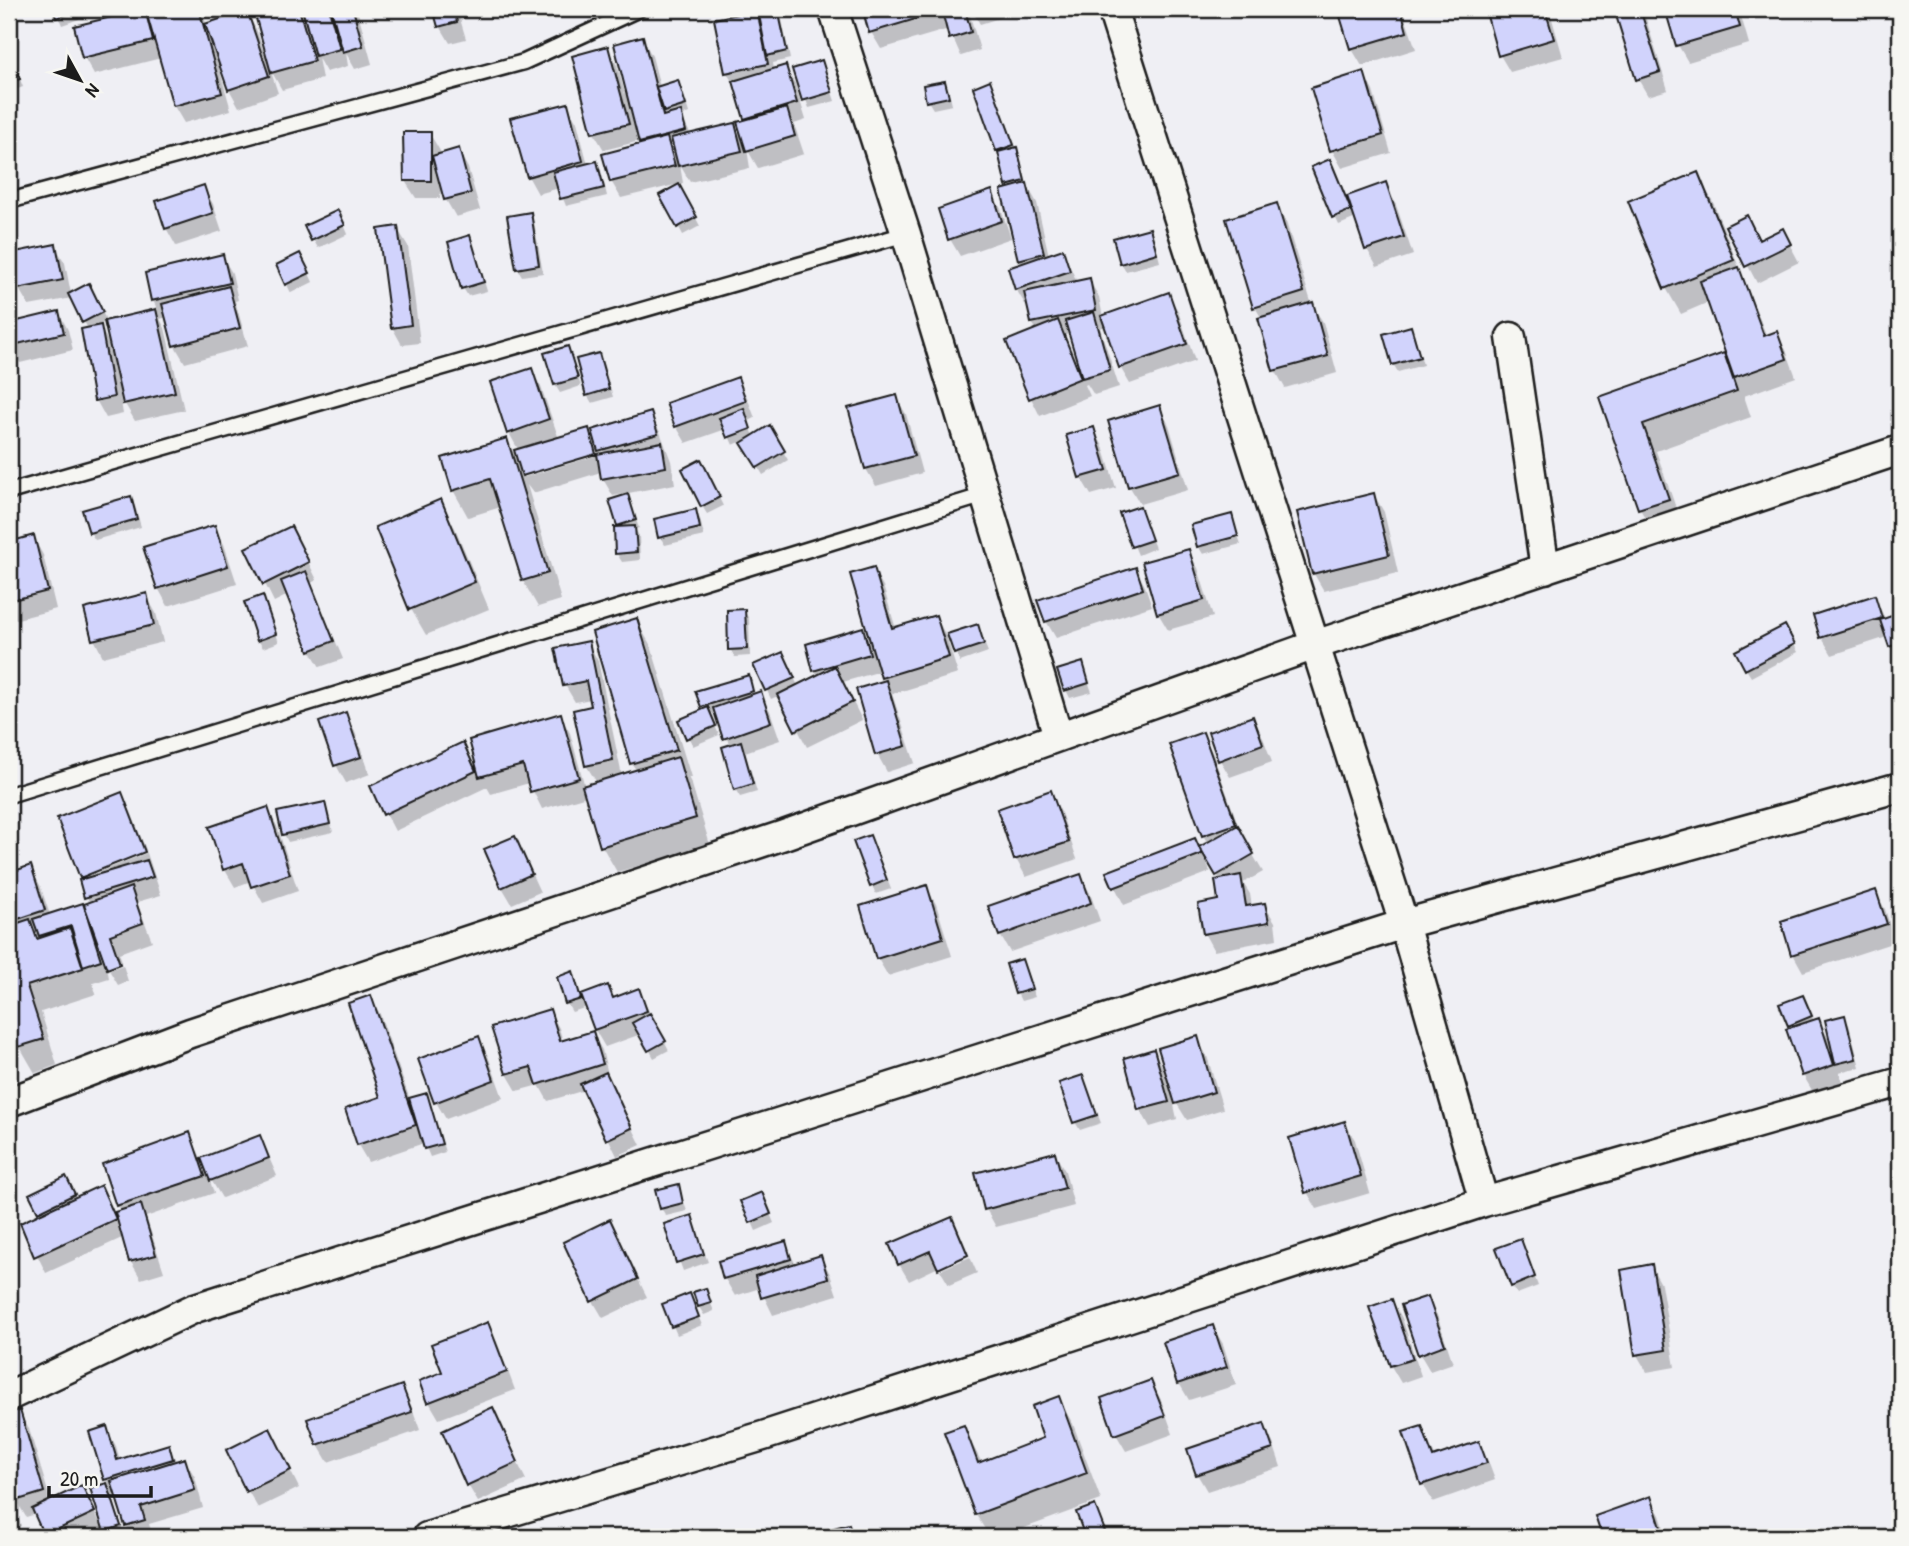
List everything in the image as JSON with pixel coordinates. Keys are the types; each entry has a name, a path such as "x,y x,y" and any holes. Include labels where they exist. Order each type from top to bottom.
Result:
{"street":[{"path":"833,9 906,234 1058,736"},
{"path":"1112,9 1404,925 1484,1202"},
{"path":"1511,337 1545,569"},
{"path":"9,1101 190,1033 784,835 1314,645 1900,450"},
{"path":"9,1396 195,1308 1404,925 1900,787"},
{"path":"426,1537 763,1436 1484,1202 1900,1082"}],"lane":[{"path":"9,201 524,62 639,9"},
{"path":"9,492 906,234"},
{"path":"9,796 985,495"}],"building":[{"path":"53,9 75,9 76,11 56,18"},
{"path":"145,9 153,41 82,58 74,26"},
{"path":"169,9 199,9 222,93 173,106 147,15"},
{"path":"299,9 314,61 271,73 254,11"},
{"path":"302,9 329,9 340,49 315,56"},
{"path":"331,9 353,9 363,46 343,52"},
{"path":"433,9 454,9 457,22 438,27"},
{"path":"778,9 787,51 767,56 758,10"},
{"path":"886,9 965,9 971,32 949,39 942,11 869,33 864,15"},
{"path":"1353,9 1401,9 1407,32 1350,49 1339,13"},
{"path":"1511,9 1545,9 1554,39 1498,56 1487,16"},
{"path":"1614,9 1640,9 1660,72 1636,80"},
{"path":"1665,9 1735,9 1740,27 1676,46"},
{"path":"247,10 269,76 228,90 205,24"},
{"path":"757,10 768,64 725,73 714,19"},
{"path":"643,36 663,116 681,111 686,131 639,143 614,44"},
{"path":"608,46 629,124 592,133 572,56"},
{"path":"13,59 20,79 9,82 9,61"},
{"path":"822,60 832,92 802,101 792,69"},
{"path":"786,65 797,103 744,119 733,81"},
{"path":"1364,71 1383,135 1330,151 1311,88"},
{"path":"678,80 686,105 664,112 656,87"},
{"path":"990,80 1014,145 996,151 973,87"},
{"path":"945,81 949,97 926,102 923,85"},
{"path":"568,103 583,161 527,177 510,118"},
{"path":"787,108 795,136 746,151 737,122"},
{"path":"735,123 742,151 678,166 671,138"},
{"path":"403,132 431,132 431,181 404,181"},
{"path":"667,137 675,166 610,182 602,154"},
{"path":"1017,147 1025,181 1006,186 998,152"},
{"path":"459,148 471,193 444,200 432,156"},
{"path":"1330,159 1351,210 1332,218 1311,167"},
{"path":"597,161 604,188 560,199 553,172"},
{"path":"1698,172 1734,260 1664,289 1628,201"},
{"path":"1386,182 1404,237 1365,250 1347,196"},
{"path":"1027,183 1044,253 1018,260 1001,190"},
{"path":"679,184 697,217 677,228 659,195"},
{"path":"204,185 213,213 165,229 156,201"},
{"path":"992,190 1002,221 948,240 938,209"},
{"path":"1277,203 1304,292 1253,308 1226,219"},
{"path":"338,210 345,225 311,241 304,226"},
{"path":"531,212 539,265 516,269 507,216"},
{"path":"1747,215 1759,240 1783,228 1791,244 1745,267 1725,226"},
{"path":"398,226 411,325 391,328 378,229"},
{"path":"1150,228 1157,253 1120,264 1113,238"},
{"path":"470,235 484,282 461,289 448,242"},
{"path":"56,244 63,280 17,289 10,253"},
{"path":"1063,249 1070,271 1015,290 1008,268"},
{"path":"300,253 310,273 285,285 276,265"},
{"path":"223,254 230,283 151,301 145,273"},
{"path":"1739,267 1764,336 1777,331 1787,359 1734,378 1700,281"},
{"path":"1090,278 1096,310 1031,323 1024,292"},
{"path":"89,283 103,312 82,323 68,294"},
{"path":"229,286 240,328 173,346 162,304"},
{"path":"1169,292 1187,344 1119,368 1101,316"},
{"path":"1313,302 1328,356 1273,371 1258,318"},
{"path":"156,309 175,392 123,404 104,321"},
{"path":"59,311 64,333 9,346 9,323"},
{"path":"1094,312 1110,370 1082,378 1065,321"},
{"path":"1058,320 1081,378 1029,399 1006,341"},
{"path":"101,325 114,397 94,401 81,329"},
{"path":"1411,326 1420,357 1392,365 1383,334"},
{"path":"568,346 578,378 554,385 544,353"},
{"path":"599,353 609,389 586,396 576,359"},
{"path":"1724,353 1737,391 1643,424 1669,499 1638,509 1599,397"},
{"path":"532,368 549,419 507,434 490,382"},
{"path":"738,377 746,401 675,427 666,403"},
{"path":"897,395 914,456 865,469 848,408"},
{"path":"1160,405 1180,472 1128,487 1108,421"},
{"path":"744,408 751,429 727,438 719,418"},
{"path":"651,412 658,434 598,451 592,430"},
{"path":"770,425 785,451 757,468 741,443"},
{"path":"1094,427 1107,470 1079,478 1066,435"},
{"path":"589,428 596,454 522,476 514,450"},
{"path":"507,438 548,573 522,581 490,479 452,491 442,458"},
{"path":"662,442 666,467 601,479 597,454"},
{"path":"701,459 720,497 701,507 682,469"},
{"path":"1374,493 1389,555 1312,574 1297,512"},
{"path":"628,494 636,520 617,526 609,500"},
{"path":"131,496 137,519 89,533 82,510"},
{"path":"441,499 475,582 409,610 375,527"},
{"path":"1140,506 1152,540 1131,547 1119,513"},
{"path":"696,509 700,528 658,538 654,519"},
{"path":"1232,514 1238,536 1197,547 1191,525"},
{"path":"215,525 228,566 157,589 143,547"},
{"path":"291,526 309,562 263,585 245,548"},
{"path":"635,526 637,552 615,554 614,527"},
{"path":"34,535 48,591 9,601 9,542"},
{"path":"1189,549 1204,600 1157,614 1142,562"},
{"path":"874,567 892,628 936,615 949,657 881,678 850,574"},
{"path":"1136,567 1143,589 1045,622 1037,600"},
{"path":"306,571 334,641 309,651 281,581"},
{"path":"147,593 154,625 92,640 84,609"},
{"path":"263,595 276,634 257,641 244,602"},
{"path":"1875,595 1882,618 1820,638 1813,615"},
{"path":"745,609 747,649 728,650 727,610"},
{"path":"1900,613 1900,643 1889,647 1880,620"},
{"path":"637,618 677,750 630,764 592,632"},
{"path":"978,624 984,644 954,654 947,634"},
{"path":"1785,625 1795,644 1745,670 1735,651"},
{"path":"863,627 870,654 813,671 806,644"},
{"path":"589,641 613,760 585,766 573,710 591,706 586,681 563,686 555,648"},
{"path":"783,652 795,678 765,691 753,665"},
{"path":"1083,662 1089,683 1064,691 1057,670"},
{"path":"835,666 853,702 795,731 777,695"},
{"path":"749,675 753,691 701,707 695,691"},
{"path":"886,680 906,746 875,755 856,689"},
{"path":"761,691 771,722 723,739 713,708"},
{"path":"708,707 716,726 686,739 678,720"},
{"path":"346,712 361,757 334,766 319,722"},
{"path":"561,713 579,778 530,792 523,765 479,777 469,740"},
{"path":"1253,716 1263,744 1218,761 1208,732"},
{"path":"1203,732 1236,824 1202,836 1169,744"},
{"path":"741,741 753,784 734,790 722,747"},
{"path":"463,742 476,771 383,815 370,786"},
{"path":"678,757 696,818 600,847 582,786"},
{"path":"1051,790 1069,842 1014,860 997,809"},
{"path":"122,792 145,852 80,878 57,818"},
{"path":"325,802 330,824 282,835 277,812"},
{"path":"268,807 290,874 251,887 243,863 223,870 209,827"},
{"path":"1238,825 1254,854 1216,876 1199,847"},
{"path":"870,835 887,880 870,887 853,841"},
{"path":"515,836 532,874 501,888 484,849"},
{"path":"1195,838 1202,854 1113,888 1106,872"},
{"path":"147,860 153,877 84,898 79,880"},
{"path":"31,865 45,910 9,922 9,873"},
{"path":"1081,874 1091,903 999,936 988,906"},
{"path":"1241,875 1246,906 1265,903 1269,922 1203,934 1198,904 1218,900 1215,880"},
{"path":"927,885 943,938 876,959 860,906"},
{"path":"131,887 143,923 110,935 120,964 107,969 84,904"},
{"path":"1876,890 1887,924 1791,955 1781,921"},
{"path":"83,903 101,960 83,966 71,926 39,936 33,919"},
{"path":"30,919 37,939 70,928 83,968 27,986 44,1039 18,1047 9,1018 9,926"},
{"path":"1022,959 1032,989 1015,994 1006,964"},
{"path":"573,971 581,999 565,1004 557,977"},
{"path":"608,985 613,998 639,988 647,1011 594,1030 581,995"},
{"path":"371,995 416,1125 357,1145 345,1109 380,1097 348,1003"},
{"path":"1803,995 1812,1016 1788,1026 1779,1004"},
{"path":"550,1009 560,1041 593,1031 603,1064 537,1085 531,1067 506,1074 491,1027"},
{"path":"650,1013 666,1041 648,1051 632,1023"},
{"path":"1845,1015 1856,1059 1835,1064 1825,1020"},
{"path":"1819,1018 1834,1065 1802,1076 1786,1029"},
{"path":"479,1036 494,1080 434,1103 418,1059"},
{"path":"1198,1036 1214,1092 1175,1104 1158,1048"},
{"path":"1154,1049 1169,1102 1138,1110 1124,1058"},
{"path":"606,1072 632,1128 606,1140 580,1084"},
{"path":"1083,1075 1097,1115 1073,1123 1059,1083"},
{"path":"427,1093 442,1144 424,1149 409,1098"},
{"path":"1345,1121 1361,1176 1305,1193 1289,1138"},
{"path":"190,1132 205,1176 116,1206 102,1164"},
{"path":"260,1135 269,1158 210,1181 201,1158"},
{"path":"1055,1152 1065,1188 984,1210 975,1173"},
{"path":"66,1176 75,1194 38,1212 29,1194"},
{"path":"679,1184 683,1203 660,1209 655,1190"},
{"path":"101,1185 116,1219 34,1257 20,1223"},
{"path":"762,1192 771,1214 750,1223 740,1201"},
{"path":"141,1204 156,1255 129,1262 115,1212"},
{"path":"692,1215 704,1254 676,1263 664,1224"},
{"path":"952,1217 968,1255 938,1269 930,1251 898,1265 889,1244"},
{"path":"610,1219 638,1279 591,1302 563,1242"},
{"path":"1521,1239 1535,1277 1511,1287 1496,1248"},
{"path":"786,1241 791,1259 723,1279 718,1261"},
{"path":"821,1255 828,1278 761,1298 755,1276"},
{"path":"1652,1264 1666,1350 1635,1355 1621,1270"},
{"path":"706,1288 711,1303 698,1307 693,1292"},
{"path":"690,1293 699,1317 671,1327 662,1304"},
{"path":"1428,1296 1445,1345 1418,1355 1401,1305"},
{"path":"1392,1299 1413,1359 1390,1366 1369,1307"},
{"path":"488,1322 507,1372 427,1403 419,1381 442,1372 431,1344"},
{"path":"1213,1325 1227,1367 1177,1384 1163,1342"},
{"path":"1151,1380 1165,1416 1114,1435 1101,1398"},
{"path":"402,1385 412,1412 317,1445 307,1419"},
{"path":"1059,1396 1087,1473 975,1515 944,1432 964,1425 978,1463 1043,1438 1032,1406"},
{"path":"493,1407 518,1462 466,1486 442,1431"},
{"path":"20,1410 44,1492 15,1501 9,1481 9,1413"},
{"path":"1264,1423 1273,1449 1196,1475 1187,1449"},
{"path":"107,1426 117,1460 169,1444 173,1459 104,1480 89,1432"},
{"path":"1422,1426 1433,1457 1479,1441 1487,1463 1421,1485 1403,1432"},
{"path":"270,1428 291,1470 246,1492 226,1450"},
{"path":"185,1458 195,1490 141,1507 145,1520 125,1526 111,1481"},
{"path":"107,1483 121,1526 104,1532 90,1488"},
{"path":"82,1485 95,1512 44,1536 32,1509"},
{"path":"1651,1496 1664,1537 1602,1537 1595,1516"},
{"path":"1095,1505 1105,1531 1085,1537 1076,1512"},
{"path":"849,1524 853,1537 799,1537"}]}
